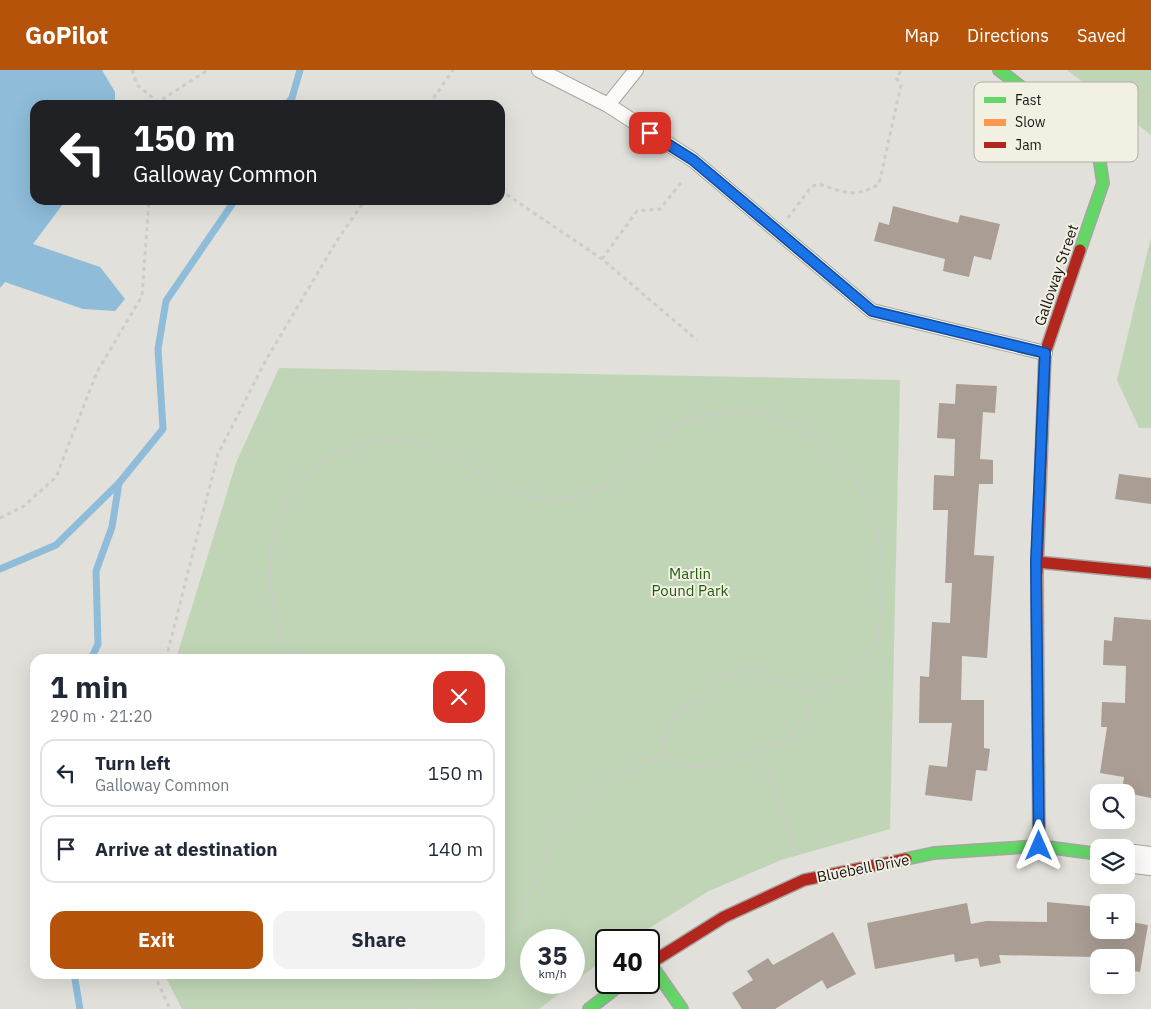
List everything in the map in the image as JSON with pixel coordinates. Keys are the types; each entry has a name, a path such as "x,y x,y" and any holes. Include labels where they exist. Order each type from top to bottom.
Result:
{"street":[{"name":"Galloway Street","path":"999,70 1015,82"},
{"name":"Galloway Street","path":"1039,846 1036,562 1045,353 1103,183 1100,162"},
{"path":"1036,562 1151,573"},
{"name":"Bluebell Drive","path":"660,956 724,917 804,880 934,853 1039,846 1090,853"},
{"path":"1135,859 1151,861"},
{"path":"660,978 682,1009"},
{"path":"589,1009 608,994"}],"lane":[{"path":"539,70 608,105 693,160 872,311 1045,353"},
{"path":"608,105 636,70"}],"path":[{"path":"132,70 138,85 155,100"},
{"path":"163,100 208,70"},
{"path":"432,100 453,70"},
{"path":"776,230 796,209 811,187 818,184 853,194 879,184 901,85 896,78 902,70"},
{"path":"602,259 637,211 660,209 681,183"},
{"path":"505,193 602,259 696,340"},
{"path":"0,518 24,506 56,477 97,372 142,296 149,205"},
{"path":"167,654 218,454 266,360 336,242 362,205"},
{"path":"291,654 285,645 271,600 269,561 277,518 297,483 316,464 354,446 389,440 425,446 510,490 540,498 572,498 604,485 624,472 664,433 705,414 746,412 783,420 826,445 855,480 875,521 880,549 881,616 876,645 869,659 845,678 808,690 790,686 754,668 711,681 715,697 680,709 668,723 661,756"},
{"path":"661,756 682,767 719,765 784,743 809,713 808,690"},
{"path":"761,751 804,880"},
{"path":"505,932 526,904 553,838 568,813 592,792 661,756"},
{"path":"156,979 170,1009"},
{"path":"410,1009 419,993 422,979"}],"green space":[{"path":"1067,70 1151,70 1151,135 1138,125 1138,82 1083,82"},
{"path":"1151,237 1151,428 1139,428 1117,380"},
{"name":"Marlin Pound Park","path":"279,368 900,380 890,829 781,860 709,891 648,929 595,929 595,966 585,974 585,929 520,929 520,994 559,994 539,1009 182,1009 167,979 505,979 505,654 178,654 236,463"}],"water":[{"path":"0,70 102,70 115,92 115,100 30,100 30,205 62,205 33,244 100,267 125,299 115,311 83,309 5,282 0,288"}],"building":[{"path":"893,206 958,223 960,215 1000,224 991,260 974,256 969,277 943,271 945,259 874,241 879,222 889,225"},
{"path":"956,384 997,386 995,413 983,412 980,459 993,460 993,484 979,484 974,555 994,556 987,658 962,656 961,700 984,700 984,748 990,749 987,771 976,770 972,801 925,795 929,765 947,767 952,723 919,723 920,676 929,677 932,622 950,623 952,583 945,583 948,510 933,510 934,475 954,476 955,439 937,438 939,403 955,404"},
{"path":"1119,474 1151,478 1151,504 1115,499"},
{"path":"1114,617 1151,620 1151,798 1135,795 1135,784 1123,784 1124,777 1100,773 1107,727 1101,727 1102,702 1125,703 1126,666 1103,665 1104,640 1112,641"},
{"path":"1047,902 1090,906 1090,939 1135,939 1135,923 1148,925 1140,972 1135,971 1135,949 1090,949 1090,957 999,955 1001,963 980,967 978,958 955,962 954,954 875,969 867,923 967,903 971,924 986,921 1047,922"},
{"path":"833,932 856,974 827,989 822,980 775,1009 742,1009 732,993 753,980 747,971 768,958 773,965"}],"waterway":[{"path":"290,100 300,70"},
{"path":"0,569 56,545 119,483 163,429 158,349 166,301 232,205"},
{"path":"93,654 98,644 96,571 112,527 119,483"},
{"path":"75,979 80,1009"}],"traffic: fast":[{"path":"999,70 1015,82"},
{"path":"1080,250 1103,183 1100,162"},
{"path":"906,859 934,853 1039,846 1090,853"},
{"path":"660,977 682,1009"},
{"path":"589,1009 608,994"}],"traffic: slow":[{"path":"1037,573 1039,846"}],"traffic: jam":[{"path":"1037,573 1045,353 1080,250"},
{"path":"1037,562 1151,573"},
{"path":"660,957 724,917 804,880 906,859"}],"route":[{"path":"650,133 693,160 872,311 1045,353 1036,562 1039,846"}]}
